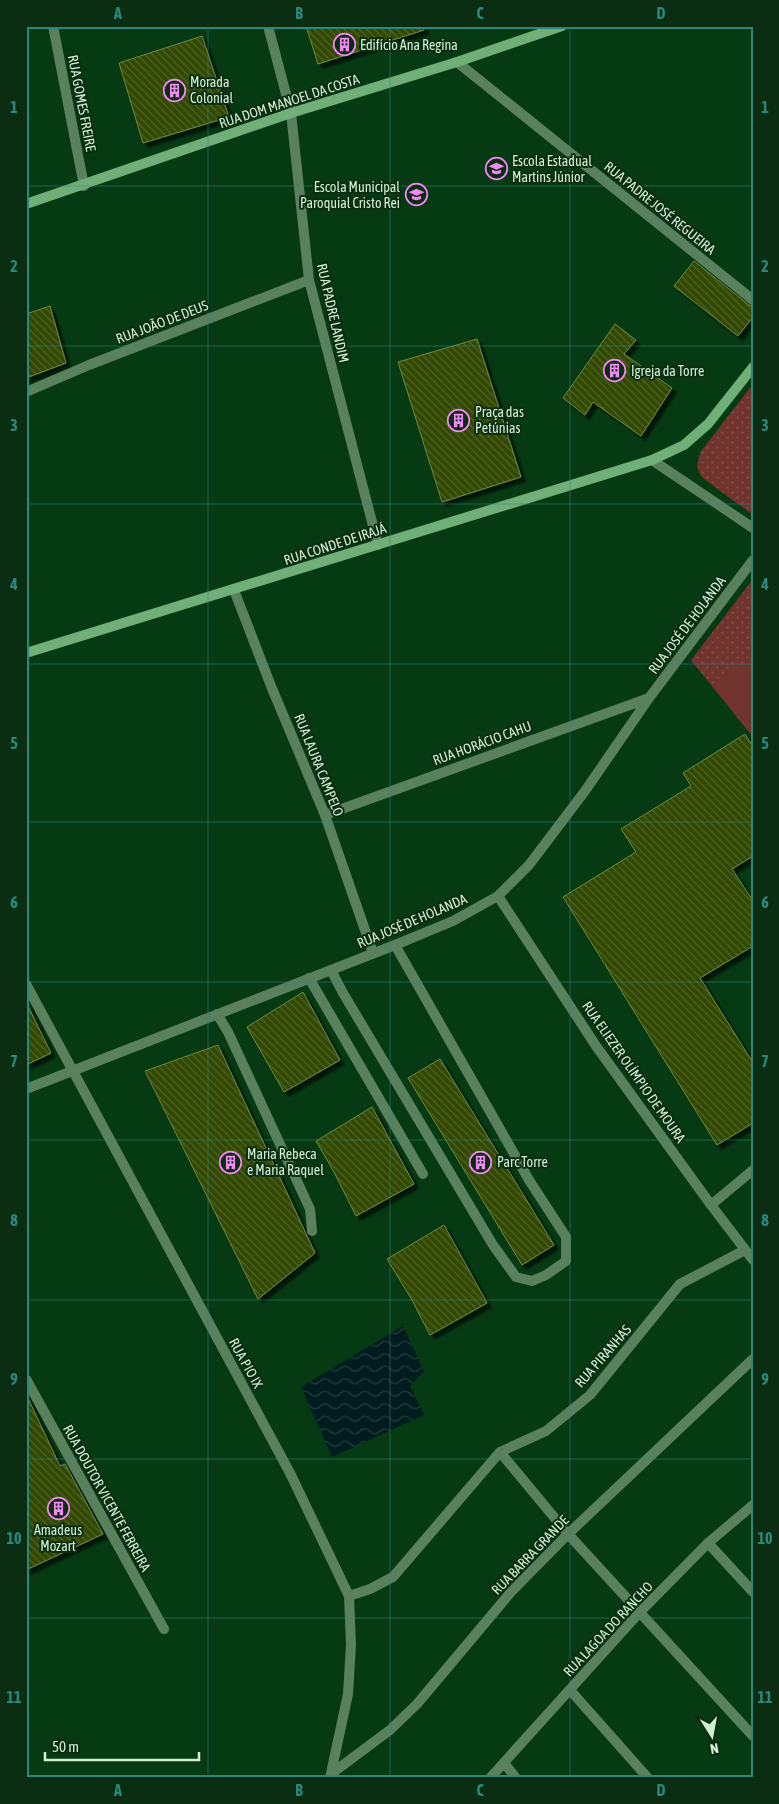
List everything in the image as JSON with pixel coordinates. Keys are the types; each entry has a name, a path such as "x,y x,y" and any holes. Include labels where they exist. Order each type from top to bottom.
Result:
{"main road":[{"name":"RUA DOM MANOEL DA COSTA","path":"26,204 84,186 291,113 457,62 562,26"},
{"name":"RUA CONDE DE IRAJÁ","path":"26,653 652,460 684,445 708,424 753,367"}],"street":[{"name":"RUA GOMES FREIRE","path":"52,26 84,186"},
{"name":"RUA PADRE LANDIM","path":"268,26 291,113 309,280 378,545"},
{"name":"RUA PADRE JOSÉ REGUEIRA","path":"457,62 753,300"},
{"name":"RUA JOÃO DE DEUS","path":"26,392 309,280"},
{"path":"652,460 753,528"},
{"name":"RUA JOSÉ DE HOLANDA","path":"26,1089 395,945 453,921 498,896 529,865 555,832 649,698 753,560"},
{"name":"RUA LAURA CAMPELO","path":"234,590 271,686 325,815 373,953"},
{"name":"RUA HORÁCIO CAHU","path":"325,815 649,698"},
{"name":"RUA ELIEZER OLÍMPIO DE MOURA","path":"498,896 596,1046 753,1260"},
{"path":"331,970 483,1228 516,1277 532,1281 546,1275 566,1261 566,1237 529,1180 395,945"},
{"path":"309,978 423,1174"},
{"name":"RUA PIO IX","path":"26,984 290,1473 349,1596 351,1645 348,1694 331,1776"},
{"path":"218,1014 310,1209 312,1231"},
{"path":"711,1205 753,1170"},
{"name":"RUA PIRANHAS","path":"349,1596 370,1589 393,1577 500,1452 546,1430 590,1395 680,1284 746,1250"},
{"name":"RUA BARRA GRANDE","path":"331,1776 390,1730 417,1704 511,1592 568,1534 753,1359"},
{"name":"RUA DOUTOR VICENTE FERREIRA","path":"26,1379 164,1629"},
{"path":"500,1452 568,1534 753,1736"},
{"name":"RUA LAGOA DO RANCHO","path":"490,1778 640,1613 708,1543 753,1505"},
{"path":"708,1543 753,1592"},
{"path":"570,1690 648,1778"},
{"path":"504,1763 516,1778"}],"shaded area":[{"path":"753,384 753,515 704,479 699,472 698,466 701,451"},
{"path":"753,579 753,737 691,660"},
{"path":"753,655 753,735 713,687"}],"water":[{"path":"403,1326 424,1371 410,1386 424,1415 332,1457 301,1387"}],"building":[{"name":"Edifício Ana Regina","path":"306,26 424,26 424,30 318,64"},
{"name":"Morada Colonial","path":"202,36 229,117 143,143 119,63"},
{"path":"694,261 753,307 753,317 738,336 674,286"},
{"path":"50,306 66,363 26,378 26,314"},
{"name":"Igreja da Torre","path":"615,324 636,340 624,354 672,388 641,436 593,402 585,415 563,398"},
{"name":"Praça das Petúnias","path":"477,339 521,477 442,502 398,362"},
{"path":"745,734 753,747 753,856 732,869 753,901 753,946 700,978 753,1063 753,1123 717,1145 563,897 636,852 621,829 691,786 683,773"},
{"path":"303,992 340,1060 284,1092 247,1027"},
{"path":"26,1002 51,1053 26,1065"},
{"name":"Maria Rebeca e Maria Raquel","path":"218,1045 315,1253 258,1299 145,1071"},
{"name":"Parc Torre","path":"440,1059 554,1245 522,1265 408,1078"},
{"path":"372,1107 414,1184 356,1216 316,1141"},
{"path":"444,1225 487,1303 430,1335 412,1300 387,1259"},
{"name":"Amadeus Mozart","path":"26,1394 60,1466 65,1464 103,1534 26,1570"}],"place":[{"name":"Edifício Ana Regina","path":"344,45"},
{"name":"Morada Colonial","path":"174,90"},
{"name":"Escola Estadual Martins Júnior","path":"496,169"},
{"name":"Escola Municipal Paroquial Cristo Rei","path":"416,195"},
{"name":"Igreja da Torre","path":"615,371"},
{"name":"Praça das Petúnias","path":"459,420"},
{"name":"Maria Rebeca e Maria Raquel","path":"231,1162"},
{"name":"Parc Torre","path":"481,1162"},
{"name":"Amadeus Mozart","path":"58,1508"}]}
